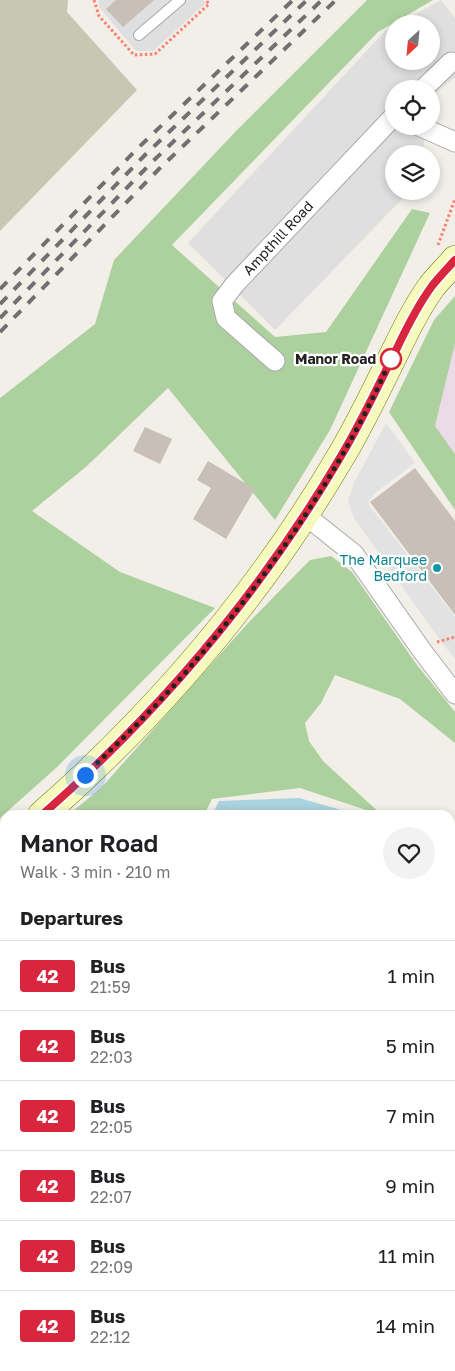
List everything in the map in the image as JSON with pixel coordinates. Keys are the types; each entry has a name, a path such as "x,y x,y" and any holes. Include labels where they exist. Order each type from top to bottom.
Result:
{"main road":[{"path":"47,810 131,730 191,666 242,603 305,515 342,455 413,315 432,286 455,260"}],"street":[{"path":"432,80 451,62"},
{"name":"Ampthill Road","path":"275,361 226,318 222,301 235,284 385,126"},
{"path":"439,135 454,142"},
{"path":"305,515 354,554 455,694"}],"lane":[{"path":"140,35 180,0"}],"path":[{"path":"440,640 455,637"}],"shaded area":[{"path":"0,0 68,0 67,12 137,90 0,231"},
{"path":"99,0 203,0 206,3 153,51 136,51 99,7"},
{"path":"441,0 455,18 455,77 440,90 440,80 385,80 385,135 424,135 424,145 385,145 385,200 401,200 275,330 188,243 385,31 385,70 440,70 440,15 414,15"},
{"path":"455,344 455,454 435,426"},
{"path":"386,423 415,463 375,493 368,502 455,617 455,659 354,518 348,501 354,483"}],"green space":[{"path":"367,0 433,0 407,15 385,15 385,28 378,32 172,245 275,337 326,332 412,209 430,213 330,430 275,520 168,388 87,466 32,511 120,572 215,608 56,768 9,810 0,810 0,398 95,324 114,260 238,129"},
{"path":"455,296 455,344 435,426 455,454 455,510 389,412 434,320"},
{"path":"331,556 352,572 417,665 455,712 455,743 400,699 335,675 321,703 305,723 309,741 323,761 377,810 366,810 300,788 212,799 206,810 74,810 101,788 248,623 310,560"}],"water":[{"path":"299,798 341,810 214,810 219,801"}],"building":[{"path":"116,0 154,0 123,27 106,9"},
{"path":"145,427 172,439 160,464 133,451"},
{"path":"208,461 255,489 226,539 193,519 211,488 197,480"},
{"name":"The Marquee Bedford","path":"415,468 455,521 455,615 370,502"}],"railway":[{"path":"0,289 138,148 293,0"},
{"path":"0,304 145,155 307,0"},
{"path":"0,318 152,162 322,0"},
{"path":"0,332 159,169 336,0"}],"bus line":[{"name":"42","path":"48,810 120,742 166,694 242,603 305,515 342,455 413,315 432,286 455,260"}],"place":[{"name":"Manor Road","path":"391,359"},
{"name":"The Marquee Bedford","path":"437,568"}],"route":[{"path":"85,775 131,730 191,666 242,603 305,515 342,455 391,359"}]}
